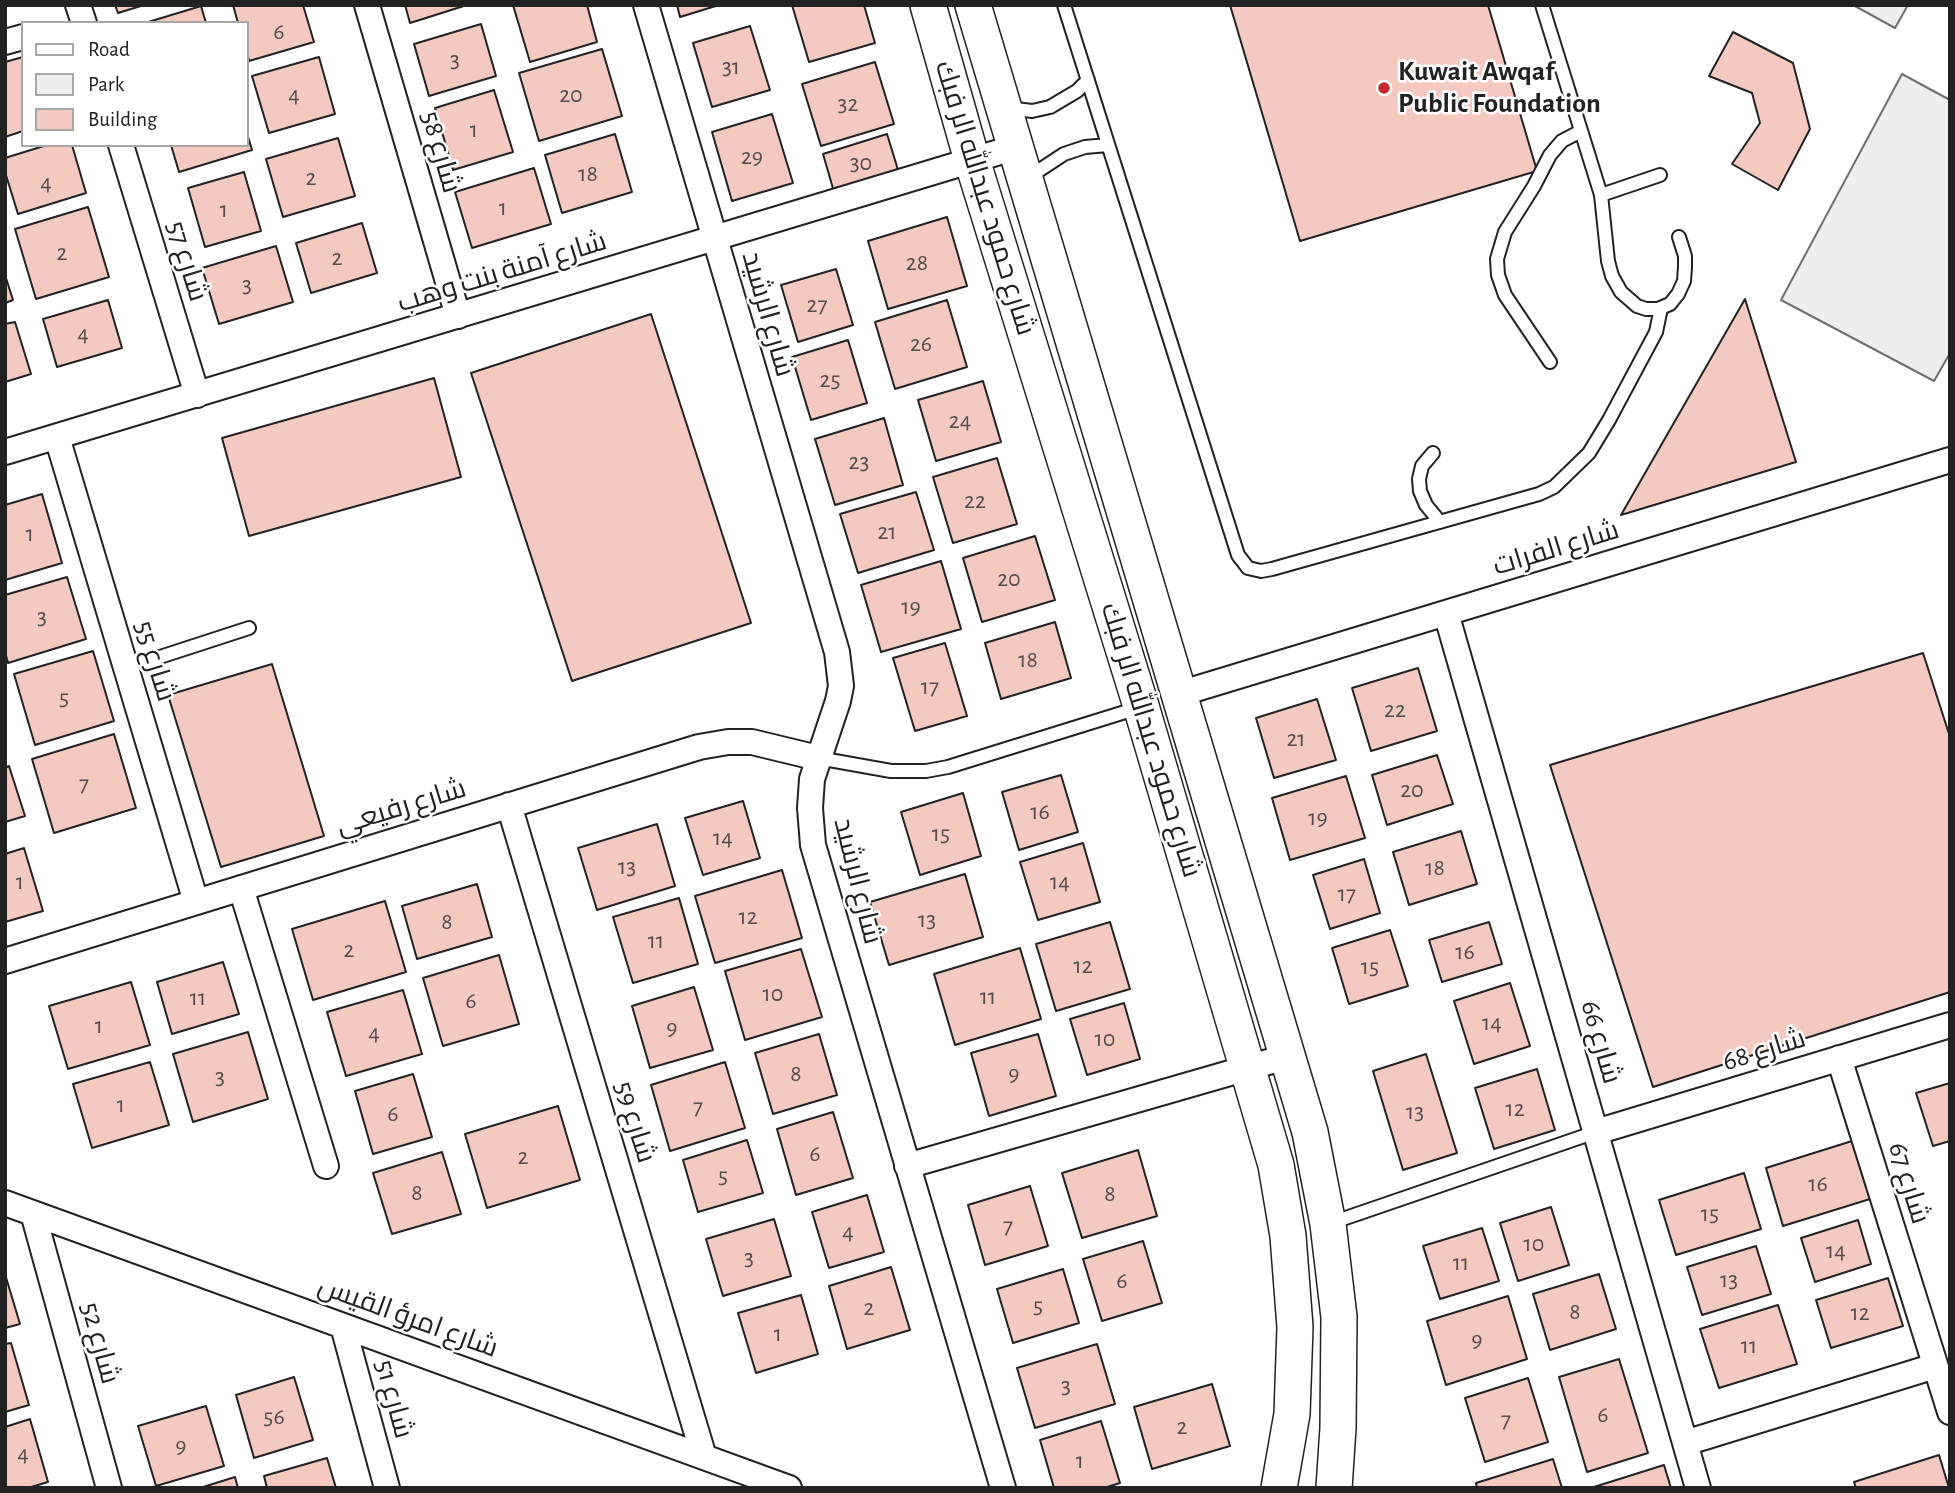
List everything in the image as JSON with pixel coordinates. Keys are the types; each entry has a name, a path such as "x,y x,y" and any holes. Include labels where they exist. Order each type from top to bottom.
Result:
{"street":[{"name":"شارع 58","path":"367,5 458,316"},
{"name":"شارع الرشيد","path":"646,5 840,668 838,701 818,758 810,793 813,845 1003,1488"},
{"name":"شارع حمود عبدالله الر فبك","path":"928,5 972,160 1141,706 1276,1165 1293,1285 1294,1388 1280,1484"},
{"name":"شارع حمود عبدالله الر فبك","path":"974,5 1310,1132 1336,1278 1340,1356 1334,1488"},
{"name":"شارع 57","path":"122,147 197,395"},
{"name":"شارع آمنة بنت وهب","path":"5,452 1016,147"},
{"name":"شارع 55","path":"57,437 196,902"},
{"name":"شارع الفرات","path":"1179,694 1950,460"},
{"name":"شارع 66","path":"1446,613 1698,1488"},
{"name":"شارع رفيعي","path":"5,961 699,747 727,742 752,742 818,758"},
{"name":"شارع 59","path":"509,805 704,1457"},
{"path":"241,888 326,1166"},
{"name":"شارع 68","path":"1596,1132 1950,1025"},
{"path":"907,1166 1289,1056"},
{"name":"شارع 67","path":"1839,1058 1950,1412"},
{"name":"شارع امرؤ القيس","path":"5,1203 789,1488"},
{"name":"شارع 52","path":"33,1213 109,1488"},
{"name":"شارع 51","path":"343,1326 387,1488"},
{"path":"1685,1443 1935,1366"},
{"path":"1280,1484 1304,1476 1315,1479 1327,1488"}],"lane":[{"path":"1064,5 1242,562 1254,570 1272,569 1539,494 1564,479 1589,453 1609,420 1656,332 1661,308"},
{"path":"1542,5 1601,195 1612,276 1621,292 1637,306 1646,309 1670,304 1684,281 1685,256 1679,237"},
{"path":"1004,107 1032,111 1050,107 1071,96 1088,80"},
{"path":"1550,362 1505,295 1497,259 1505,232 1550,155 1562,141 1581,131"},
{"path":"1026,180 1064,154 1085,147 1108,145"},
{"path":"1601,195 1660,174"},
{"path":"1433,453 1422,466 1420,491 1426,505 1440,522"},
{"path":"126,668 249,628"},
{"path":"818,758 891,771 926,771 948,767 1141,706"},
{"path":"1328,1224 1596,1132"}],"green space":[{"path":"1853,5 1908,5 1895,28"},
{"path":"1902,74 1950,100 1950,353 1934,381 1781,300"}],"building":[{"path":"115,5 144,5 118,13"},
{"path":"233,5 303,5 314,42 249,61 248,21 237,21"},
{"path":"405,5 467,5 410,23"},
{"path":"513,5 587,5 597,42 530,62"},
{"path":"677,5 719,5 680,17"},
{"path":"792,5 864,5 875,43 809,62"},
{"name":"Kuwait Awqaf Public Foundation","path":"1230,5 1488,5 1537,171 1300,241"},
{"path":"201,6 205,21 152,21"},
{"path":"481,24 496,76 429,96 414,44"},
{"path":"750,26 770,90 712,107 693,43"},
{"path":"1733,32 1793,63 1810,129 1778,190 1732,164 1760,123 1752,93 1709,76"},
{"path":"602,49 622,116 539,141 519,73"},
{"path":"319,57 335,114 269,133 252,76"},
{"path":"21,58 21,132 5,137 5,62"},
{"path":"875,62 894,124 821,146 802,84"},
{"path":"494,90 513,152 453,170 435,108"},
{"path":"772,114 793,183 732,201 712,132"},
{"path":"615,134 632,192 562,213 545,155"},
{"path":"887,134 899,173 834,192 823,154"},
{"path":"248,136 252,150 179,172 172,147 248,147"},
{"path":"338,138 355,196 283,217 266,159"},
{"path":"41,147 73,147 86,193 18,214 5,172 5,158"},
{"path":"534,168 551,224 472,248 455,192"},
{"path":"244,172 261,231 205,247 188,188"},
{"path":"88,207 109,277 36,299 15,229"},
{"path":"947,217 967,286 888,309 868,241"},
{"path":"362,223 377,273 311,293 296,243"},
{"path":"276,246 293,302 219,324 202,268"},
{"path":"836,269 853,325 798,342 781,285"},
{"path":"5,275 13,300 5,303"},
{"path":"1745,299 1796,462 1621,515"},
{"path":"108,300 122,348 57,367 43,319"},
{"path":"947,300 967,367 895,389 875,322"},
{"path":"651,314 751,623 572,681 471,373"},
{"path":"15,322 31,374 5,382 5,324"},
{"path":"848,340 867,403 811,420 792,357"},
{"path":"434,378 461,477 249,536 222,438"},
{"path":"983,381 1001,442 936,461 918,400"},
{"path":"884,418 903,485 835,505 815,439"},
{"path":"997,458 1017,524 953,543 933,477"},
{"path":"916,492 934,550 858,573 840,514"},
{"path":"42,494 62,563 5,580 5,505"},
{"path":"1035,536 1055,600 982,622 963,558"},
{"path":"941,561 961,629 881,652 861,585"},
{"path":"67,577 86,639 8,663 5,652 5,595"},
{"path":"1055,622 1071,678 1001,699 985,643"},
{"path":"945,643 967,716 915,731 893,658"},
{"path":"93,651 114,721 35,745 14,674"},
{"path":"1923,653 1950,737 1950,992 1653,1087 1550,765"},
{"path":"272,664 324,836 221,867 168,695"},
{"path":"1418,668 1437,731 1371,751 1352,688"},
{"path":"1317,699 1336,760 1274,778 1256,718"},
{"path":"114,734 136,808 54,833 32,759"},
{"path":"1437,755 1453,804 1387,825 1372,775"},
{"path":"9,766 25,816 5,822 5,768"},
{"path":"1061,775 1078,832 1019,850 1002,792"},
{"path":"1346,776 1365,838 1290,860 1272,798"},
{"path":"963,793 981,856 920,875 901,812"},
{"path":"743,801 760,858 703,875 685,818"},
{"path":"657,824 675,886 597,910 578,848"},
{"path":"1461,831 1477,884 1409,905 1393,852"},
{"path":"1083,843 1100,902 1038,920 1020,862"},
{"path":"24,848 43,911 5,922 5,854"},
{"path":"1364,859 1380,913 1330,929 1313,875"},
{"path":"782,870 802,938 715,963 695,896"},
{"path":"965,874 983,937 889,965 870,902"},
{"path":"477,884 492,937 417,959 402,906"},
{"path":"679,898 698,964 633,983 613,917"},
{"path":"385,901 406,972 313,1000 292,929"},
{"path":"1110,922 1130,989 1056,1011 1036,944"},
{"path":"1489,922 1502,964 1442,982 1429,940"},
{"path":"1390,930 1408,986 1349,1004 1332,948"},
{"path":"1020,948 1041,1019 955,1045 934,974"},
{"path":"801,949 822,1017 745,1040 725,971"},
{"path":"499,955 519,1024 443,1046 423,978"},
{"path":"223,962 239,1014 172,1034 157,982"},
{"path":"131,982 150,1045 68,1069 49,1006"},
{"path":"1510,983 1530,1046 1474,1064 1454,1001"},
{"path":"694,987 713,1050 650,1068 632,1006"},
{"path":"403,990 422,1054 346,1076 327,1012"},
{"path":"1124,1003 1140,1059 1087,1075 1070,1019"},
{"path":"248,1032 268,1099 193,1122 173,1054"},
{"path":"819,1034 837,1095 773,1114 755,1053"},
{"path":"1038,1034 1056,1096 989,1116 971,1053"},
{"path":"1426,1054 1457,1153 1403,1170 1373,1071"},
{"path":"150,1062 169,1125 92,1148 73,1084"},
{"path":"725,1062 745,1128 670,1151 651,1085"},
{"path":"1537,1069 1555,1130 1494,1149 1475,1088"},
{"path":"413,1074 432,1137 373,1154 355,1091"},
{"path":"1950,1083 1950,1141 1933,1146 1916,1093"},
{"path":"558,1106 580,1180 487,1208 465,1134"},
{"path":"833,1112 853,1178 796,1195 777,1129"},
{"path":"747,1140 763,1193 698,1212 683,1160"},
{"path":"1852,1141 1870,1199 1783,1226 1766,1168"},
{"path":"1138,1150 1157,1216 1082,1238 1062,1173"},
{"path":"442,1152 461,1214 392,1234 373,1173"},
{"path":"1744,1173 1761,1229 1676,1255 1659,1200"},
{"path":"1030,1186 1048,1246 985,1265 968,1205"},
{"path":"867,1195 884,1252 829,1268 812,1212"},
{"path":"1551,1207 1569,1265 1518,1281 1500,1223"},
{"path":"774,1219 791,1276 723,1296 706,1239"},
{"path":"1858,1220 1871,1264 1815,1282 1801,1238"},
{"path":"1482,1228 1499,1281 1440,1299 1423,1246"},
{"path":"1143,1241 1162,1303 1102,1321 1083,1259"},
{"path":"1756,1246 1771,1294 1702,1315 1687,1267"},
{"path":"891,1267 910,1330 847,1349 829,1286"},
{"path":"1063,1269 1079,1323 1013,1343 997,1289"},
{"path":"5,1274 20,1324 5,1328"},
{"path":"1599,1274 1616,1329 1550,1350 1533,1294"},
{"path":"1888,1278 1903,1326 1831,1348 1816,1300"},
{"path":"801,1295 818,1354 756,1373 738,1313"},
{"path":"1508,1296 1527,1359 1446,1385 1427,1321"},
{"path":"1778,1305 1797,1364 1719,1388 1700,1329"},
{"path":"11,1343 29,1405 5,1412 5,1344"},
{"path":"1097,1344 1115,1404 1035,1428 1017,1368"},
{"path":"1619,1359 1648,1453 1587,1472 1559,1377"},
{"path":"294,1377 313,1440 254,1458 236,1395"},
{"path":"1528,1378 1548,1442 1485,1462 1465,1398"},
{"path":"1212,1384 1230,1446 1152,1469 1134,1407"},
{"path":"206,1406 224,1466 156,1486 138,1426"},
{"path":"30,1419 48,1482 28,1488 5,1488 5,1427"},
{"path":"1101,1421 1120,1483 1104,1488 1054,1488 1040,1440"},
{"path":"1939,1455 1949,1488 1856,1488 1854,1482"},
{"path":"327,1458 336,1488 267,1488 264,1476"},
{"path":"1553,1459 1562,1488 1477,1488 1476,1483"},
{"path":"1664,1465 1671,1488 1594,1488 1594,1487"},
{"path":"235,1477 238,1488 200,1488"}],"place":[{"name":"Kuwait Awqaf Public Foundation","path":"1384,88"}]}
